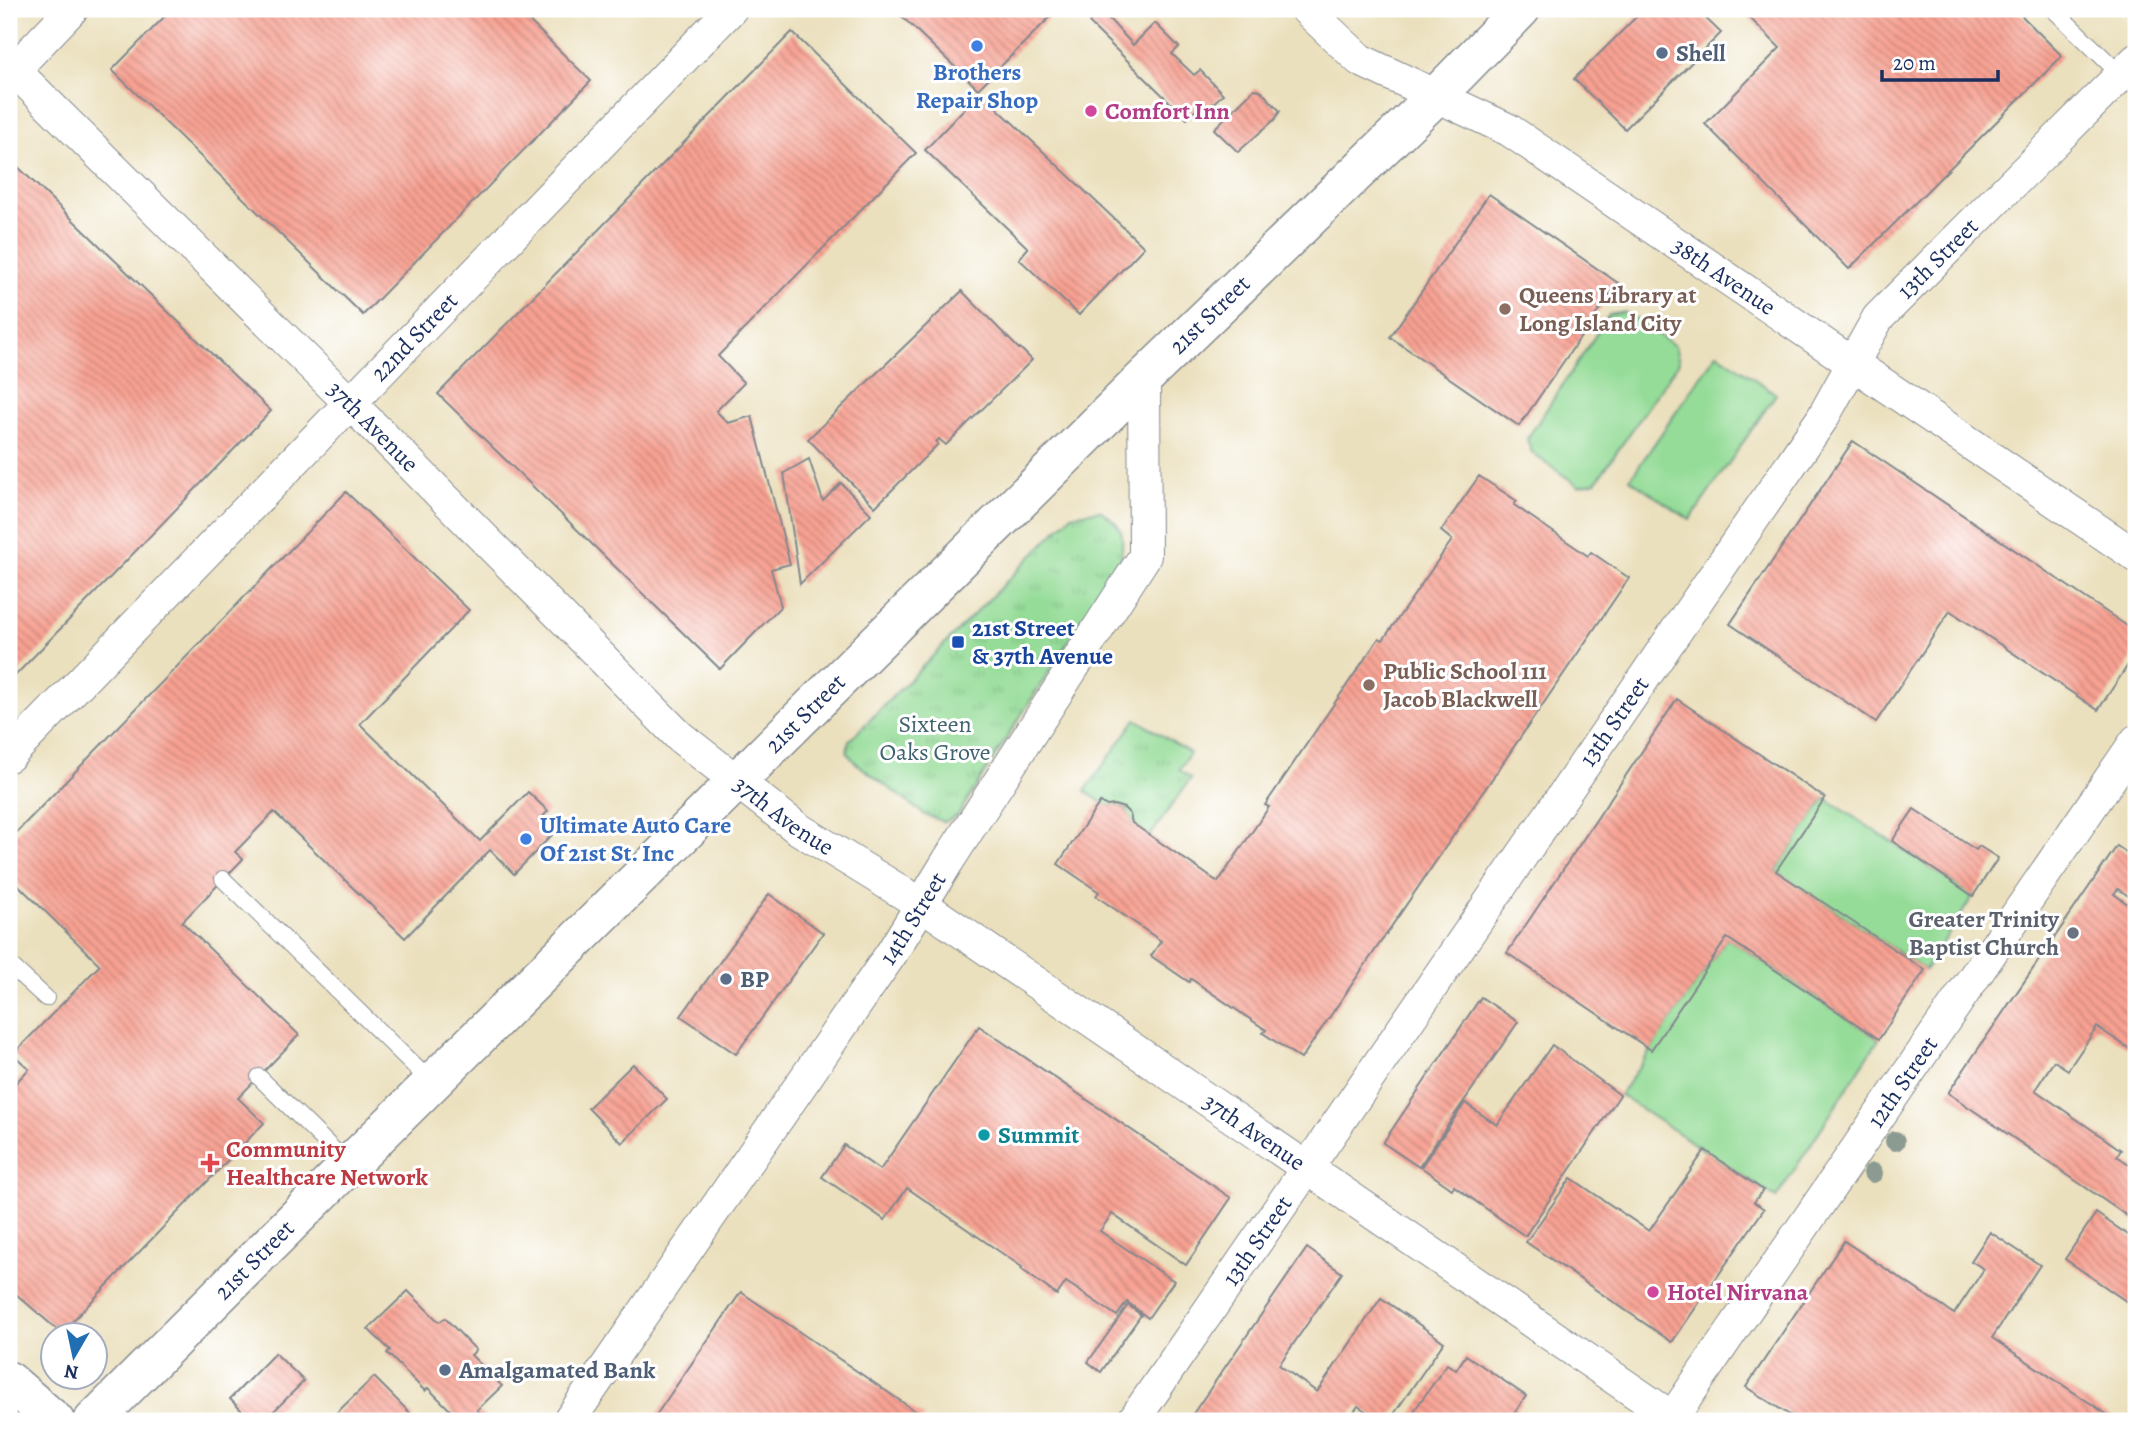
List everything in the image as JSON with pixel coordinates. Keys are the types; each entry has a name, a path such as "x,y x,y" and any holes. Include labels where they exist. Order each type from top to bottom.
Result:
{"main road":[{"name":"21st Street","path":"93,1421 1144,378 1436,96 1521,9"},
{"path":"9,1381 55,1421"}],"street":[{"path":"10,70 72,9"},
{"name":"22nd Street","path":"9,755 731,9"},
{"name":"38th Avenue","path":"1306,9 1360,60 1509,130 2136,556"},
{"name":"13th Street","path":"1133,1421 1822,419 1878,318 2129,68"},
{"name":"37th Avenue","path":"10,70 350,403 680,737 797,828 921,904 1673,1420"},
{"name":"14th Street","path":"569,1421 870,985 1145,556 1144,378"},
{"name":"12th Street","path":"1673,1420 2136,741"}],"lane":[{"path":"2053,9 2129,68"},
{"path":"223,879 432,1083"},
{"path":"9,964 46,998"},
{"path":"259,1077 349,1165"}],"green space":[{"path":"1625,312 1675,346 1679,362 1596,482 1579,486 1532,453 1527,439 1609,315"},
{"path":"1717,353 1776,394 1690,520 1630,479"},
{"name":"Sixteen Oaks Grove","path":"1100,510 1120,529 1121,558 958,815 945,822 925,815 856,763 847,753 849,741 1072,515"},
{"path":"1136,719 1190,753 1179,770 1191,778 1150,836 1132,823 1124,808 1117,805 1107,806 1085,791"},
{"path":"1825,798 1973,896 1925,970 1776,871"},
{"path":"1727,938 1879,1039 1776,1198 1620,1095"}],"building":[{"path":"172,9 517,9 591,81 363,315 112,70"},
{"name":"Brothers Repair Shop","path":"894,9 1058,9 978,89"},
{"path":"1098,9 1133,45 1155,23 1179,47 1172,54 1194,75 1200,70 1223,94 1202,114 1197,109 1187,119 1089,23"},
{"path":"1644,9 1696,9 1721,33 1625,129 1574,79"},
{"path":"1741,9 2015,9 2062,56 1849,269 1705,124 1780,48"},
{"path":"792,32 916,153 718,356 744,383 716,411 728,423 752,416 790,564 771,569 781,606 720,669 438,394"},
{"path":"1254,89 1260,90 1280,111 1275,119 1238,152 1214,129"},
{"path":"980,92 1144,247 1079,315 1019,259 1028,248 925,150"},
{"path":"17,166 271,411 9,682 9,174"},
{"name":"Queens Library at Long Island City","path":"1489,194 1618,283 1519,426 1390,337"},
{"path":"962,291 1032,360 946,445 939,439 936,442 938,444 875,507 808,439"},
{"path":"1853,441 2136,632 2136,653 2098,710 1950,611 1876,722 1730,624"},
{"path":"809,459 823,501 841,483 871,514 800,584 784,473"},
{"name":"Public School 111 Jacob Blackwell","path":"1479,476 1517,501 1514,505 1588,556 1591,552 1629,578 1301,1059 1263,1033 1266,1030 1191,979 1189,982 1151,956 1161,941 1096,896 1099,892 1058,864 1100,802 1107,806 1124,808 1130,814 1132,823 1218,882 1269,807 1265,805 1379,638 1383,640 1452,540 1441,531"},
{"path":"346,492 469,610 360,724 480,841 528,792 548,811 539,821 552,835 514,874 490,850 405,938 274,812 235,852 243,859 182,922 299,1035 238,1098 264,1123 72,1322 48,1322 9,1288 9,1090 29,1069 13,1054 100,965 9,876 9,840"},
{"path":"1677,699 1825,798 1776,871 1925,970 1879,1039 1727,938 1651,1050 1507,953"},
{"path":"1914,809 1976,850 1979,846 1998,858 1973,896 1892,841"},
{"path":"2117,846 2136,859 2136,901 2118,889 2114,894 2136,910 2136,1053 2097,1027 2068,1070 2054,1061 2035,1090 2121,1150 2117,1156 2136,1169 2136,1222 1948,1093"},
{"path":"769,894 823,933 736,1054 681,1016"},
{"path":"1481,997 1518,1022 1419,1167 1383,1143"},
{"path":"979,1026 1231,1198 1186,1265 1112,1214 1100,1231 1174,1281 1148,1318 1127,1302 1117,1316 1066,1282 1057,1295 1021,1269 1022,1267 907,1188 885,1220 822,1177 844,1145 880,1170"},
{"path":"1552,1045 1620,1095 1525,1236 1454,1186 1452,1189 1421,1167 1465,1103 1497,1125"},
{"path":"633,1064 667,1099 622,1143 588,1108"},
{"name":"Hotel Nirvana","path":"1705,1150 1763,1190 1754,1202 1764,1209 1672,1342 1526,1242 1571,1178 1649,1231"},
{"path":"2096,1213 2134,1239 2136,1235 2136,1308 2065,1259"},
{"path":"1990,1232 2040,1265 1992,1338 2117,1421 1799,1421 1746,1387 1844,1241 1954,1314 1984,1269 1971,1261"},
{"path":"1307,1248 1342,1273 1279,1365 1317,1392 1381,1298 1444,1342 1389,1421 1380,1421 1358,1406 1347,1421 1188,1421"},
{"name":"Amalgamated Bank","path":"408,1291 439,1322 445,1318 476,1350 471,1355 502,1386 477,1410 489,1421 461,1421 428,1388 425,1391 387,1353 390,1350 368,1329"},
{"path":"741,1292 924,1417 921,1421 652,1421"},
{"path":"1128,1305 1141,1315 1101,1372 1088,1362"},
{"path":"275,1353 304,1381 264,1421 252,1421 230,1399"},
{"path":"1466,1355 1526,1396 1509,1421 1413,1421 1409,1418 1447,1364 1456,1370"},
{"path":"374,1377 414,1417 410,1421 328,1421"}],"place":[{"name":"Brothers Repair Shop","path":"977,46"},
{"name":"Shell","path":"1662,53"},
{"name":"Comfort Inn","path":"1091,111"},
{"name":"Queens Library at Long Island City","path":"1505,309"},
{"name":"21st Street & 37th Avenue","path":"958,642"},
{"name":"Public School 111 Jacob Blackwell","path":"1369,685"},
{"name":"Ultimate Auto Care Of 21st St. Inc","path":"526,839"},
{"name":"Greater Trinity Baptist Church","path":"2073,933"},
{"name":"BP","path":"726,979"},
{"name":"Summit","path":"984,1135"},
{"name":"Community Healthcare Network","path":"210,1163"},
{"name":"Hotel Nirvana","path":"1653,1292"},
{"name":"Amalgamated Bank","path":"445,1370"}]}
